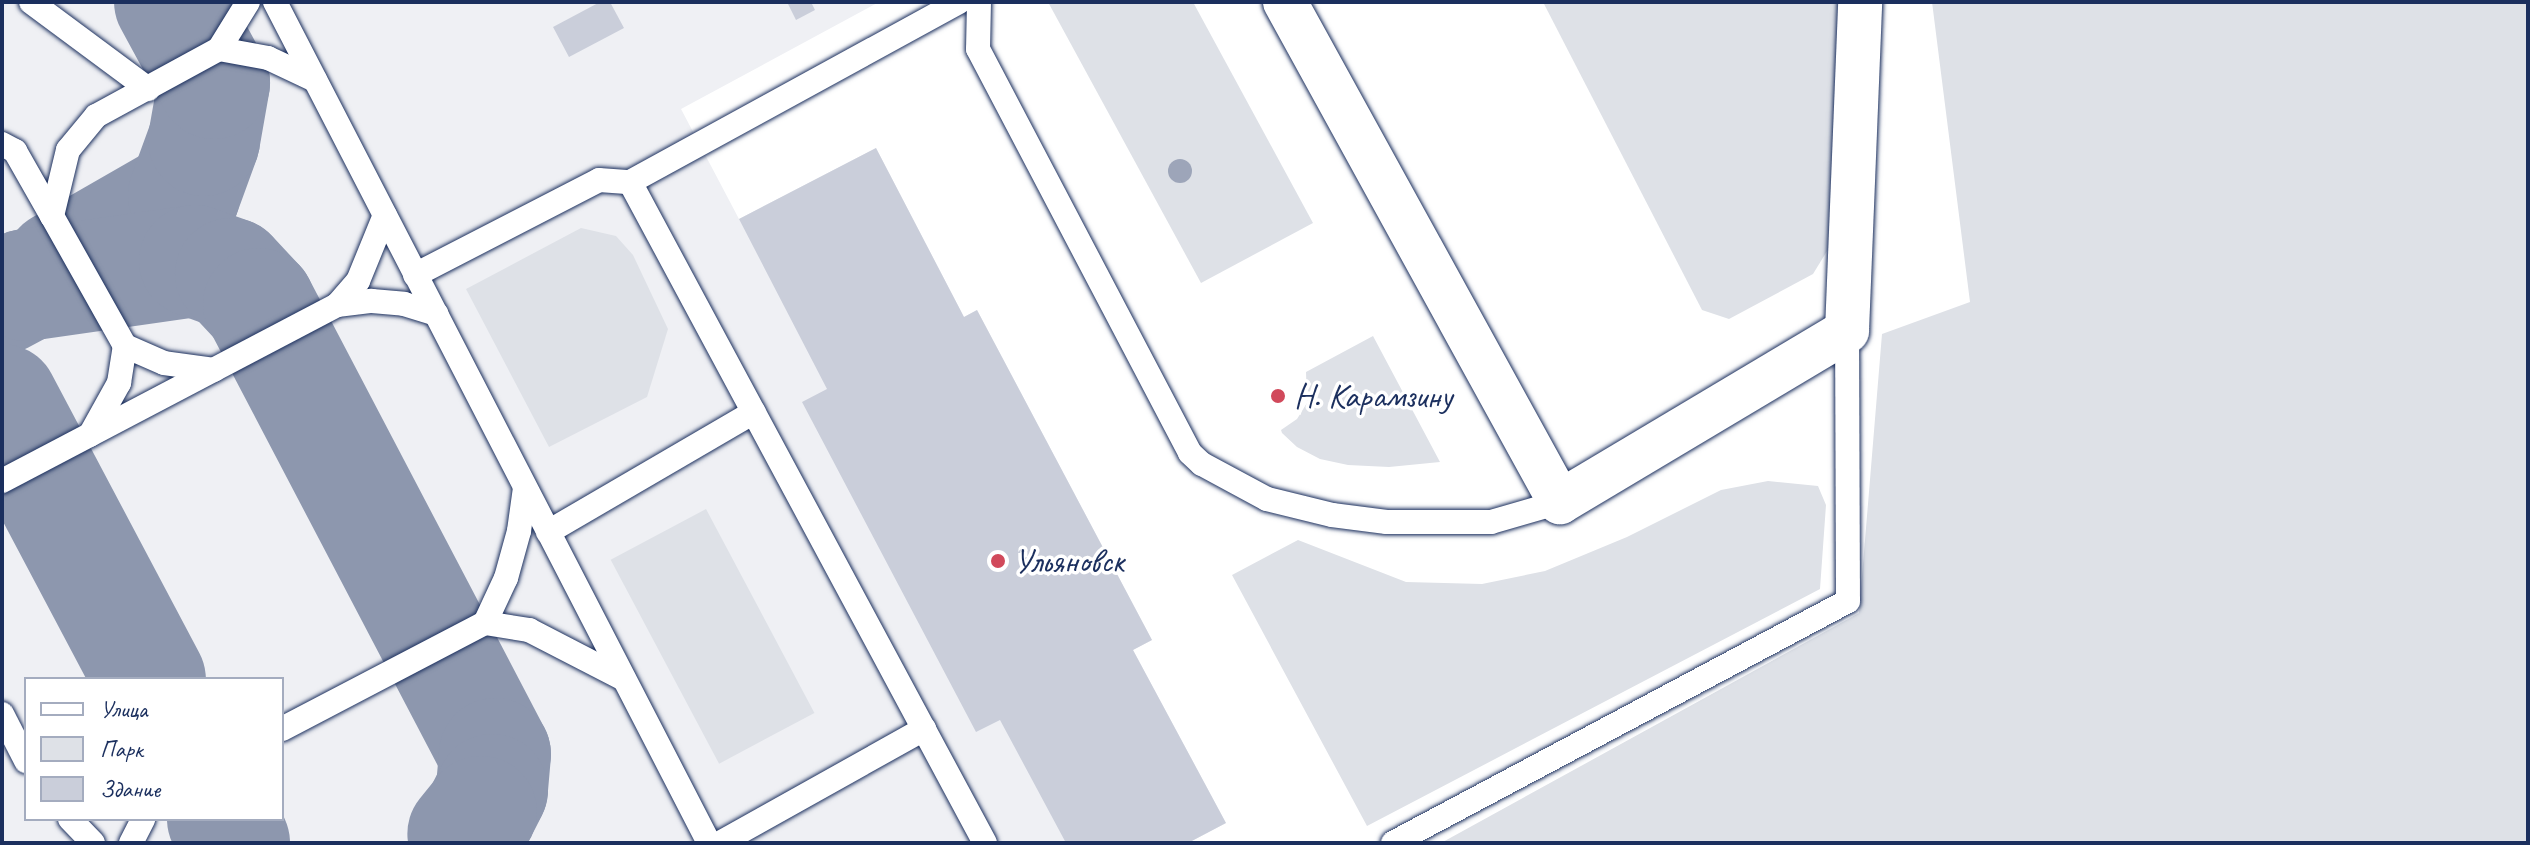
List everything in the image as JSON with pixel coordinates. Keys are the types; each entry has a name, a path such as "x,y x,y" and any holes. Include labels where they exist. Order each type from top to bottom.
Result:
{"street":[{"path":"1285,2 1560,502 1847,331 1860,2"}],"lane":[{"path":"31,2 148,89"},
{"path":"96,116 219,49 248,2"},
{"path":"275,2 624,679 694,832 709,843"},
{"path":"415,275 599,180 630,182 959,2"},
{"path":"979,2 978,49 1190,453 1202,464 1267,499 1332,515 1387,522 1491,522 1560,502"},
{"path":"219,49 268,58 315,80"},
{"path":"52,216 68,150 96,116 112,88 111,61"},
{"path":"2,144 15,151 125,346 164,363 214,370"},
{"path":"630,182 985,843"},
{"path":"2,481 337,305 358,281 385,215"},
{"path":"337,305 372,301 404,304 436,314"},
{"path":"1393,843 1848,601 1847,331"},
{"path":"90,435 119,383 125,346"},
{"path":"548,532 754,412"},
{"path":"485,623 506,578 519,531 525,488"},
{"path":"284,728 485,623 529,630 624,679"},
{"path":"2,714 24,757"},
{"path":"720,843 924,729"},
{"path":"72,821 93,843"},
{"path":"131,843 142,821"}],"shaded area":[{"path":"2,2 879,2 681,109 739,219 876,148 964,317 977,310 1152,640 1133,650 1226,823 1188,843 2,843"}],"green space":[{"path":"1048,2 1193,2 1313,223 1201,283"},
{"path":"1543,2 1839,2 1835,238 1813,274 1729,319 1702,310"},
{"path":"1932,2 2528,2 2528,843 1441,843 1859,613 1882,334 1970,302"},
{"path":"581,228 616,236 633,255 668,329 647,397 549,447 466,289"},
{"path":"1373,336 1440,462 1389,467 1348,465 1320,459 1297,447 1282,433 1281,430 1297,419 1307,403 1306,372"},
{"path":"1768,481 1818,486 1826,505 1820,589 1367,826 1232,575 1298,540 1406,582 1482,584 1545,571 1627,537 1721,490"},
{"path":"706,509 814,713 719,764 611,560"}],"building":[{"path":"600,2 610,2 624,28 569,57 553,27"},
{"path":"787,2 811,2 815,10 796,20"},
{"name":"Ульяновск","path":"876,148 964,317 977,310 1152,640 1133,650 1226,823 1188,843 1066,843 1000,720 976,732 802,402 827,389 739,219"}],"taxiway":[{"path":"60,266 184,195 204,140 214,83 170,2"},
{"path":"2,298 26,285 195,261 231,274 259,304 495,754 492,790 481,812 463,834"},
{"path":"2,400 149,677"},
{"path":"224,821 234,843"}],"place":[{"name":"Н. Карамзину","path":"1278,396"},
{"name":"Ульяновск","path":"998,561"}]}
